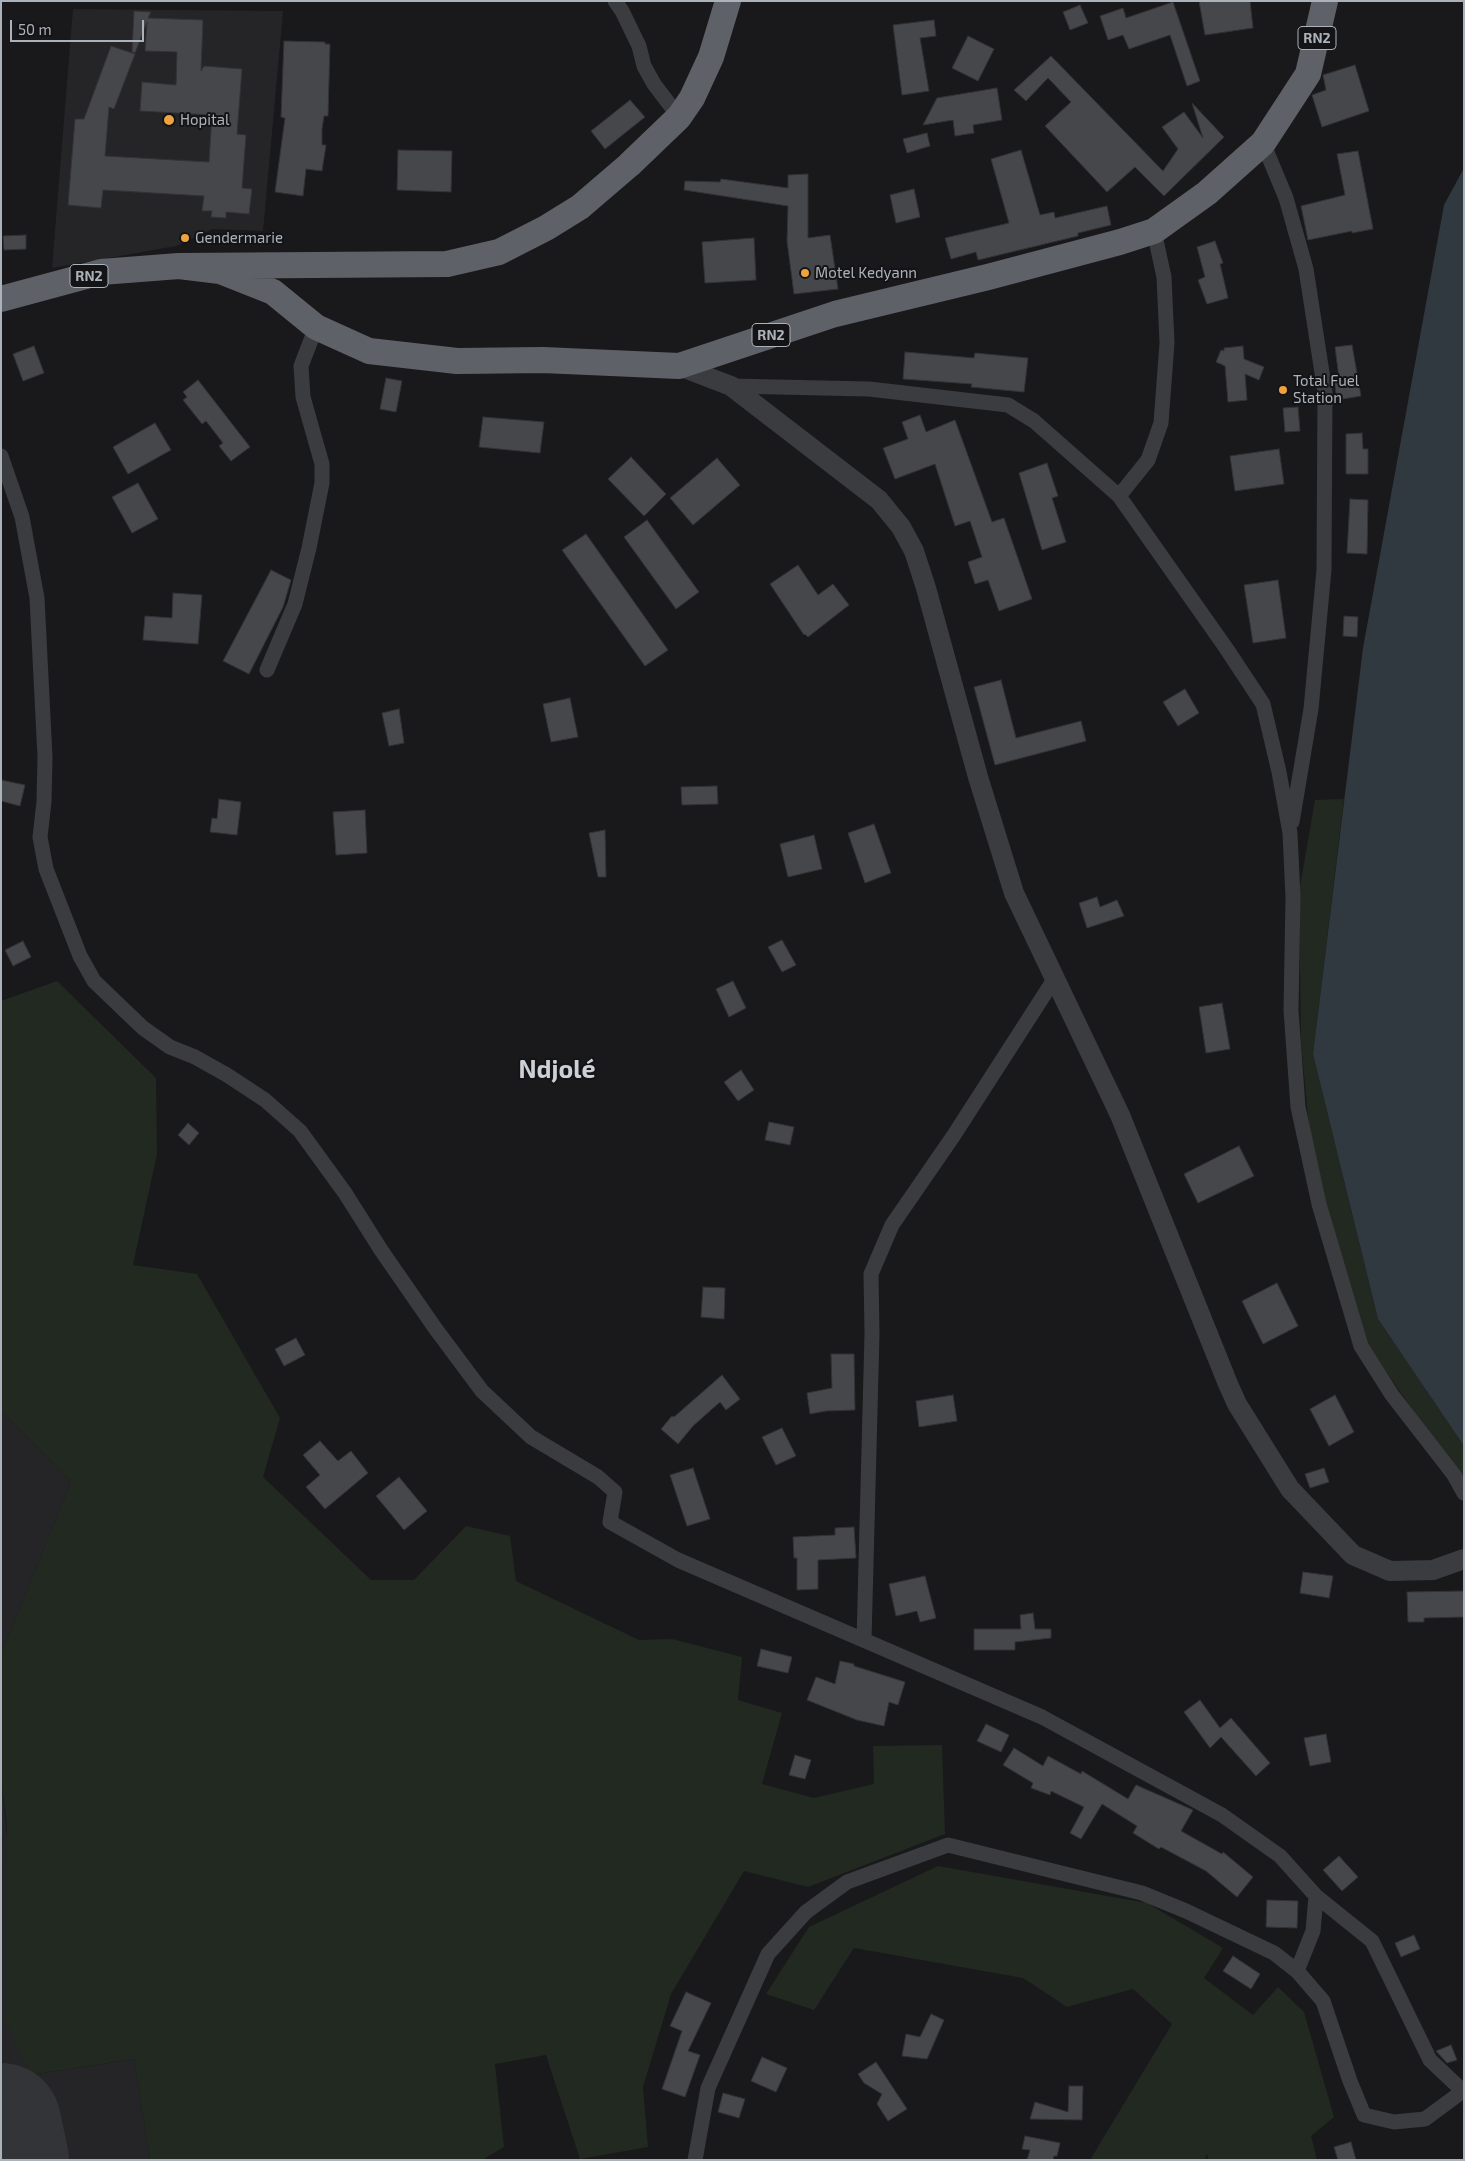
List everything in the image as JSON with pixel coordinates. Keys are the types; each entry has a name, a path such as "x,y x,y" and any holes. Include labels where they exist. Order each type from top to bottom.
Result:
{"highway":[{"name":"RN2","path":"1,299 102,272 179,266 447,264 499,252 546,228 580,207 629,165 679,117 692,98 712,56 728,1"},
{"name":"RN2","path":"179,266 220,270 273,292 316,327 369,351 448,360 543,360 679,366 835,314 988,277 1120,242 1154,231 1207,193 1263,143 1308,74 1325,1"}],"street":[{"path":"615,1 622,11 638,46 644,66 654,84 679,117"},
{"path":"1263,143 1286,198 1306,269 1325,392 1324,570 1311,709 1290,833"},
{"path":"1119,496 1148,460 1161,423 1167,343 1164,278 1154,231"},
{"path":"267,670 295,604 322,483 322,464 303,397 301,366 316,327"},
{"path":"679,366 731,386 879,500 901,527 914,551 926,588 978,776 1014,893 1120,1115 1237,1404 1290,1489 1353,1555 1390,1571 1433,1570 1464,1559"},
{"path":"731,386 869,389 1008,404 1034,421 1119,496 1226,648 1262,704 1280,772 1290,833 1293,897 1291,1010 1298,1107 1319,1204 1361,1346 1392,1395 1454,1475 1464,1494"},
{"path":"1,456 22,518 37,598 45,757 41,845 46,868 59,903 80,956 94,981 115,1003 163,1042 227,1075 265,1100 300,1131 345,1193 424,1313 482,1391 531,1437 598,1478 615,1492 610,1522 678,1560 1042,1717 1222,1815 1280,1856 1316,1896 1372,1941 1430,2060 1464,2092 1424,2119 1394,2122 1364,2115 1350,2081 1324,2001 1297,1972 1274,1953 1186,1911 1142,1893 948,1845 847,1882 806,1912 768,1954 708,2088 695,2160"},
{"path":"864,1640 872,1334 871,1274 892,1225 954,1135 1055,978"},
{"path":"1297,1972 1313,1931 1316,1896"}],"shaded area":[{"name":"Hopital","path":"73,9 283,11 263,231 213,229 176,246 52,268"},
{"path":"1464,168 1464,1446 1378,1319 1313,1054 1363,648 1444,205"},
{"path":"1344,799 1313,1054 1378,1319 1464,1446 1464,1484 1365,1341 1311,1149 1301,1043 1299,892 1315,800"},
{"path":"57,981 156,1078 157,1154 133,1265 197,1274 280,1418 263,1477 371,1580 414,1580 466,1526 510,1536 516,1581 639,1640 672,1639 742,1657 738,1700 782,1713 762,1784 814,1798 874,1784 873,1746 942,1745 945,1834 808,1887 744,1871 671,1994 643,2087 648,2147 580,2159 546,2055 495,2064 504,2147 482,2160 150,2160 134,2059 30,2075 5,2018 7,1827 1,1777 1,1654 71,1482 1,1410 1,1001"},
{"path":"1,1410 71,1482 1,1654"},
{"path":"1,1777 31,2075 134,2059 150,2160 1,2160"},
{"path":"938,1866 1147,1903 1223,1948 1204,1978 1253,2015 1278,1987 1304,2012 1334,2117 1311,2136 1317,2160 1208,2160 1207,2153 1205,2160 1090,2160 1172,2024 1133,1989 1067,2007 1023,1978 854,1948 814,2010 766,1994 809,1927"}],"building":[{"path":"1199,1 1250,1 1253,28 1205,35"},
{"path":"1173,2 1200,81 1187,86 1170,35 1129,49 1123,35 1108,40 1100,16 1123,8 1126,18"},
{"path":"1080,5 1088,23 1070,30 1063,12"},
{"path":"134,11 151,12 148,18 203,20 201,71 204,66 242,69 237,134 246,135 242,188 252,189 249,214 226,212 226,218 211,217 212,211 202,211 204,196 103,190 101,208 68,205 75,119 84,119 111,46 135,54 114,109 109,107 105,156 209,162 212,115 140,111 142,82 176,85 177,52 145,51 147,22 135,53 132,52"},
{"path":"934,20 936,36 920,38 929,91 902,95 893,25"},
{"path":"968,36 994,49 978,81 952,68"},
{"path":"284,41 325,42 325,44 330,44 328,116 324,116 322,129 322,145 326,145 322,171 306,169 303,196 275,192 285,118 281,117"},
{"path":"1051,56 1163,171 1178,149 1162,127 1184,112 1203,138 1192,103 1224,137 1164,196 1135,167 1107,192 1045,126 1071,102 1048,78 1026,101 1014,90"},
{"path":"1355,65 1369,111 1322,127 1312,95 1326,90 1323,75"},
{"path":"997,88 1002,120 973,125 974,133 955,136 953,120 923,125 937,98"},
{"path":"630,100 645,117 605,149 591,131"},
{"path":"927,133 930,146 907,153 903,139"},
{"path":"398,150 452,151 451,192 397,190"},
{"path":"1021,150 1040,215 1054,212 1055,218 1107,206 1111,225 1078,233 1078,236 978,260 976,252 951,259 945,238 1009,223 991,159"},
{"path":"1358,151 1373,229 1352,233 1352,231 1308,240 1301,206 1345,195 1337,154"},
{"path":"808,174 808,238 830,235 838,289 794,294 787,241 788,206 684,190 685,181 720,182 721,179 788,188 788,175"},
{"path":"914,189 920,217 896,223 890,195"},
{"path":"26,235 26,249 4,250 3,236"},
{"path":"754,238 756,280 705,283 702,242"},
{"path":"1215,241 1223,263 1220,264 1228,298 1207,304 1198,280 1205,277 1197,247"},
{"path":"1352,345 1361,396 1337,400 1334,379 1339,378 1335,347"},
{"path":"34,346 44,373 23,381 13,354"},
{"path":"1243,346 1244,359 1264,367 1259,380 1245,374 1247,400 1228,402 1225,366 1216,362 1221,350 1224,351 1224,348"},
{"path":"905,352 974,358 975,353 1028,358 1024,392 971,387 972,384 903,379"},
{"path":"386,378 402,381 396,412 380,409"},
{"path":"198,380 250,447 231,461 219,446 223,443 206,421 202,424 183,400 187,397 183,392"},
{"path":"1298,407 1300,431 1285,432 1283,408"},
{"path":"920,415 926,432 955,420 992,522 1004,518 1032,599 999,611 988,580 975,584 968,562 982,557 970,521 955,526 935,464 895,479 883,448 908,439 902,422"},
{"path":"483,417 544,422 540,453 479,447"},
{"path":"155,423 171,450 128,474 113,447"},
{"path":"1362,433 1363,449 1368,449 1368,474 1346,474 1346,434"},
{"path":"1279,449 1284,484 1235,491 1230,456"},
{"path":"631,457 666,494 644,516 608,479"},
{"path":"717,458 740,485 693,525 670,498"},
{"path":"1047,463 1058,496 1052,498 1066,542 1042,550 1019,473"},
{"path":"138,483 158,519 132,533 112,497"},
{"path":"1350,499 1368,500 1367,554 1347,553"},
{"path":"647,520 699,592 676,609 624,537"},
{"path":"586,534 668,650 645,666 562,550"},
{"path":"798,565 818,595 833,584 849,605 808,637 804,635 770,584"},
{"path":"271,570 291,580 283,607 249,674 223,661"},
{"path":"1278,580 1286,638 1253,643 1244,585"},
{"path":"173,593 202,595 198,644 143,640 145,616 172,618"},
{"path":"1344,616 1358,617 1357,637 1343,636"},
{"path":"1001,680 1016,738 1081,721 1086,741 995,765 974,687"},
{"path":"1185,689 1199,713 1178,726 1163,702"},
{"path":"570,698 578,737 551,742 543,704"},
{"path":"399,709 404,743 389,746 382,713"},
{"path":"1,780 25,785 20,806 1,801"},
{"path":"717,786 718,804 682,805 681,787"},
{"path":"219,799 241,802 237,835 210,832 212,818 217,819"},
{"path":"365,810 367,853 336,855 333,812"},
{"path":"874,824 891,873 865,883 848,833"},
{"path":"605,830 606,877 598,877 589,833"},
{"path":"814,835 822,869 788,877 780,844"},
{"path":"1097,897 1100,907 1117,900 1124,916 1087,928 1079,903"},
{"path":"782,940 796,965 782,972 768,947"},
{"path":"23,941 31,957 13,966 5,950"},
{"path":"733,981 746,1008 729,1017 716,989"},
{"path":"1222,1003 1230,1049 1206,1053 1199,1007"},
{"path":"741,1070 754,1090 738,1101 724,1082"},
{"path":"769,1122 794,1127 790,1145 765,1140"},
{"path":"188,1123 199,1133 189,1145 178,1135"},
{"path":"1239,1146 1254,1176 1198,1203 1184,1174"},
{"path":"1277,1283 1298,1326 1263,1344 1242,1301"},
{"path":"703,1287 725,1288 724,1319 701,1317"},
{"path":"296,1338 305,1355 284,1366 275,1349"},
{"path":"831,1354 854,1354 855,1410 826,1411 810,1414 807,1393 832,1388"},
{"path":"722,1375 740,1399 726,1410 720,1402 693,1426 678,1444 661,1429 672,1416 674,1417"},
{"path":"953,1395 957,1421 919,1427 916,1401"},
{"path":"1335,1395 1354,1432 1329,1446 1310,1409"},
{"path":"782,1428 796,1456 776,1465 762,1437"},
{"path":"320,1441 338,1461 351,1451 368,1473 325,1509 306,1487 320,1475 303,1455"},
{"path":"693,1468 710,1519 687,1526 670,1475"},
{"path":"1324,1468 1329,1482 1310,1488 1305,1474"},
{"path":"399,1477 427,1511 404,1530 376,1496"},
{"path":"854,1527 856,1558 818,1560 818,1589 797,1590 797,1558 794,1558 793,1537 835,1535 835,1528"},
{"path":"1303,1572 1333,1576 1329,1598 1300,1593"},
{"path":"925,1576 936,1618 920,1622 917,1611 896,1616 889,1584"},
{"path":"1464,1591 1464,1617 1424,1618 1424,1622 1408,1622 1407,1592"},
{"path":"1033,1613 1035,1629 1051,1629 1051,1638 1015,1642 1015,1650 974,1650 974,1629 1021,1629 1020,1615"},
{"path":"761,1649 792,1657 788,1673 757,1666"},
{"path":"840,1661 905,1682 898,1705 889,1702 884,1726 857,1720 807,1700 816,1677 835,1684"},
{"path":"1200,1700 1220,1728 1231,1718 1270,1763 1256,1776 1221,1737 1210,1748 1184,1712"},
{"path":"986,1724 1009,1735 1001,1752 977,1741"},
{"path":"1326,1734 1331,1762 1310,1766 1304,1738"},
{"path":"1014,1748 1043,1766 1048,1756 1081,1774 1082,1771 1128,1799 1136,1785 1193,1810 1181,1831 1222,1854 1223,1852 1253,1877 1237,1897 1206,1871 1161,1847 1159,1849 1133,1833 1137,1826 1102,1804 1081,1839 1070,1833 1084,1807 1051,1791 1050,1795 1031,1788 1033,1783 1003,1765"},
{"path":"795,1755 811,1760 805,1779 789,1775"},
{"path":"1339,1856 1358,1877 1342,1891 1323,1870"},
{"path":"1267,1900 1298,1901 1297,1928 1266,1927"},
{"path":"1414,1935 1420,1949 1401,1957 1395,1943"},
{"path":"1233,1956 1260,1974 1251,1989 1223,1971"},
{"path":"686,1992 711,2003 688,2051 700,2055 685,2097 662,2089 682,2031 670,2026"},
{"path":"931,2014 944,2020 927,2059 902,2056 906,2034 920,2037"},
{"path":"1451,2045 1457,2060 1447,2063 1436,2051"},
{"path":"762,2057 787,2068 776,2092 751,2081"},
{"path":"876,2062 907,2109 888,2121 877,2104 882,2094 864,2083 858,2074"},
{"path":"1069,2086 1083,2086 1082,2120 1030,2119 1035,2102 1068,2112"},
{"path":"723,2093 745,2099 739,2118 718,2112"},
{"path":"1025,2136 1060,2143 1057,2156 1054,2156 1053,2160 1027,2160 1030,2150 1022,2149"},
{"path":"1351,2142 1356,2160 1338,2160 1334,2147"}],"runway":[{"path":"1,2123 9,2160"}],"place":[{"name":"Hopital","path":"169,120"},
{"name":"Gendermarie","path":"185,238"},
{"name":"Motel Kedyann","path":"805,273"},
{"name":"Total Fuel Station","path":"1283,390"}],"district":[{"name":"Ndjolé","path":"557,1070"}]}
